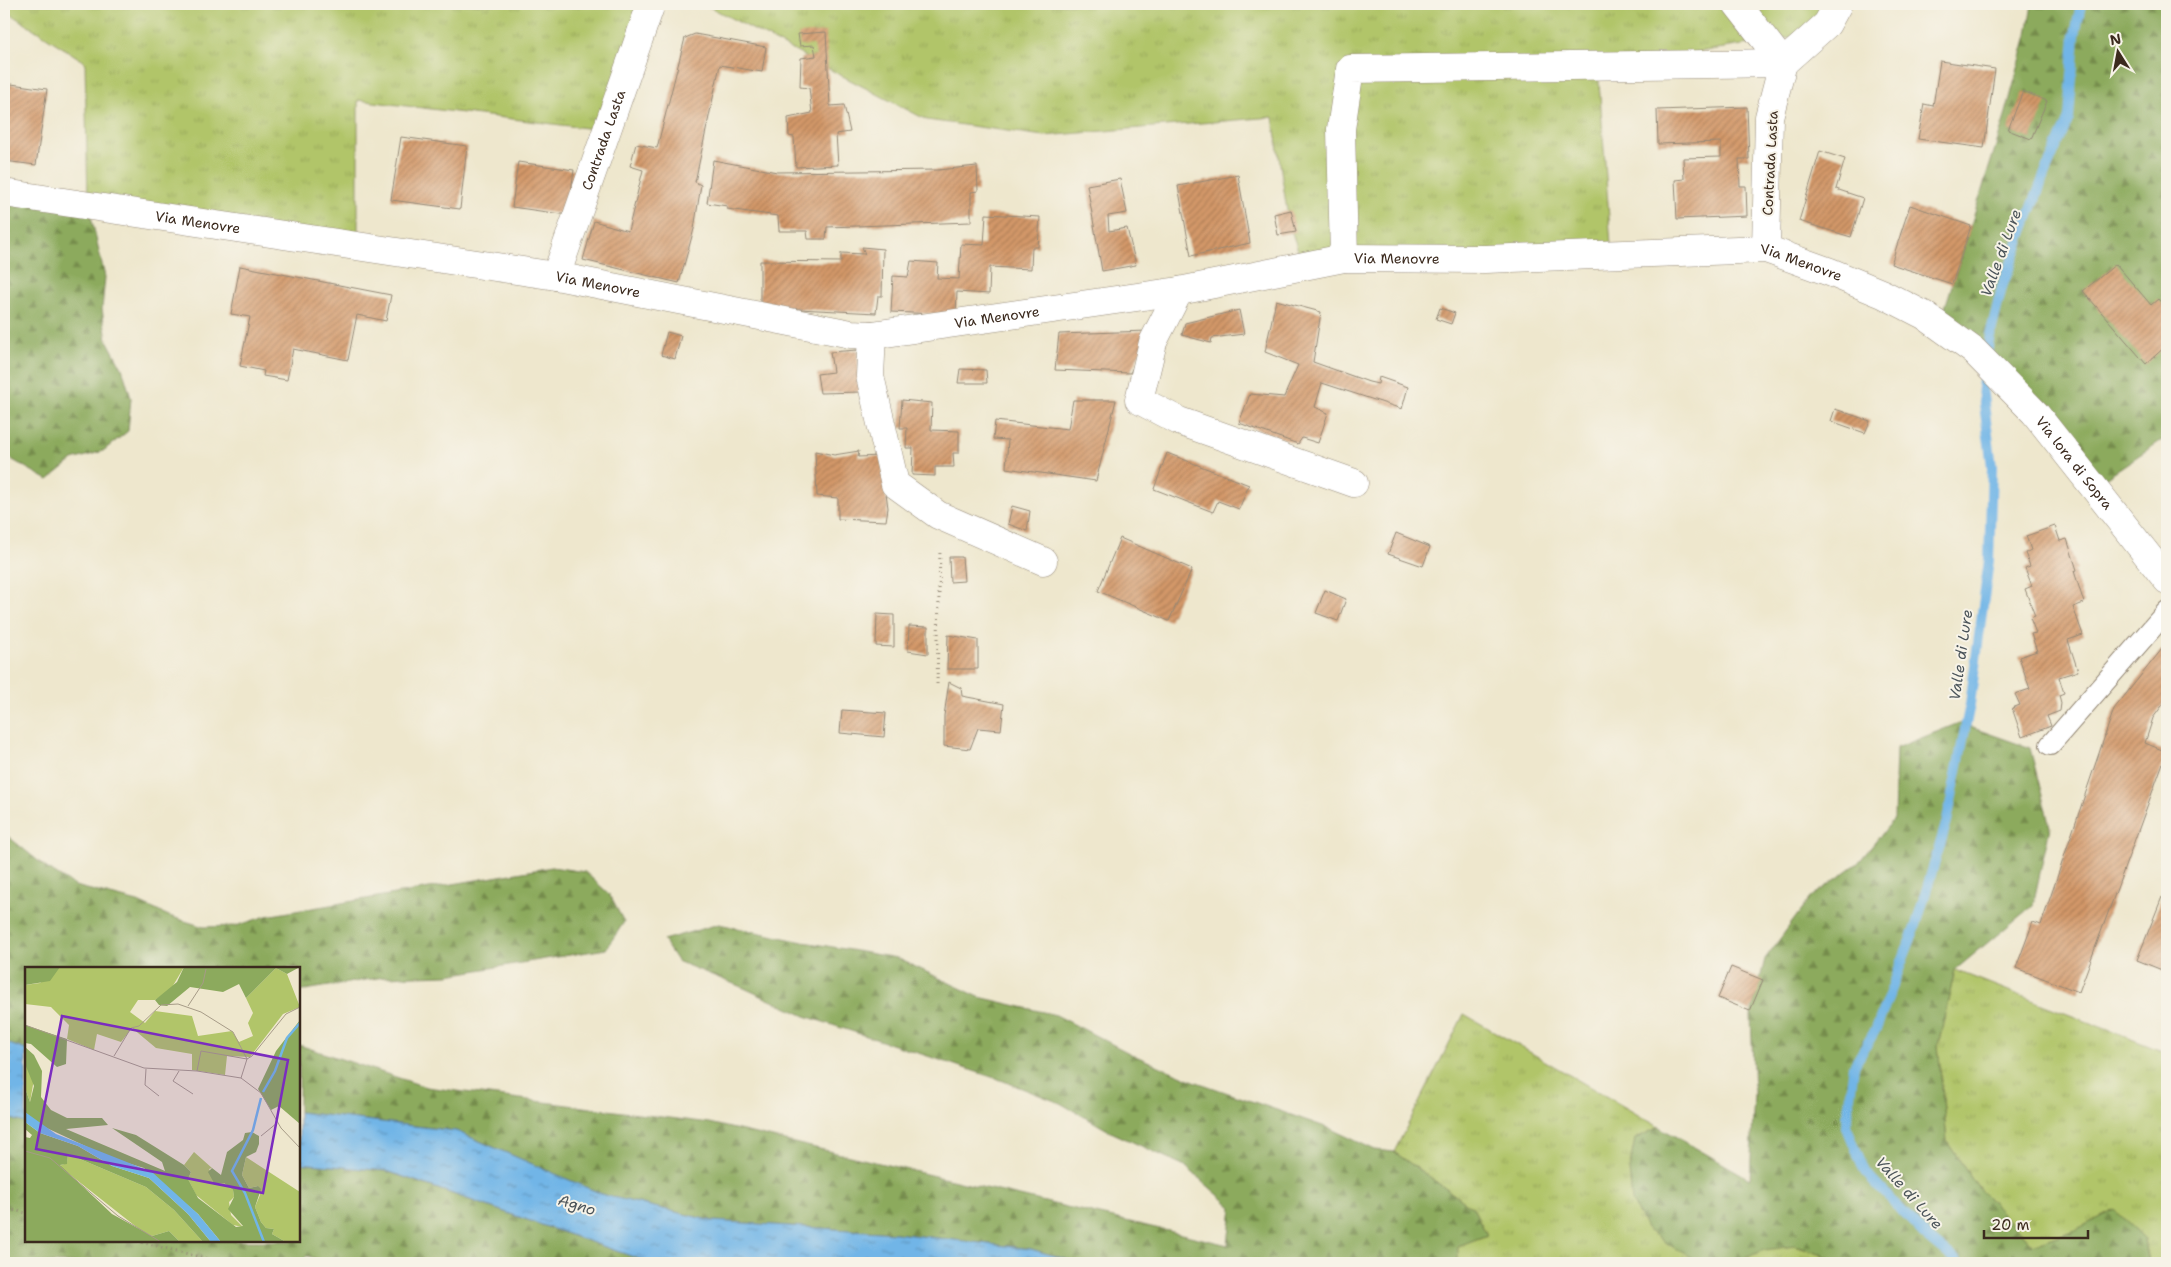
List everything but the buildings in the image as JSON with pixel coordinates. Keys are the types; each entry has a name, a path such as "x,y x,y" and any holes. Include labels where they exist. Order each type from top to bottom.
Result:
{"street":[{"name":"Contrada Lasta","path":"556,276 652,4"},
{"path":"1737,4 1783,63"},
{"path":"1344,258 1342,129 1350,69 1783,63 1827,24 1838,4"},
{"name":"Contrada Lasta","path":"1766,249 1770,117 1783,63"},
{"name":"Via Menovre","path":"4,193 556,276 851,334 872,335 1178,291 1344,258 1485,259 1766,249 1830,272 1883,294 1924,315 1974,351"},
{"path":"1178,291 1153,342 1139,400 1179,421 1354,482"},
{"path":"872,335 870,376 894,484 938,515 1043,561"},
{"name":"Via lora di Sopra","path":"1974,351 2035,413 2167,580"}],"lane":[{"path":"2050,745 2167,611"}],"path":[{"path":"937,684 940,547 938,515"},
{"path":"4,1208 25,1213"},
{"path":"141,1242 224,1263"}],"green space":[{"path":"4,4 658,4 594,129 358,100 358,252 88,203 85,62 4,10"},
{"path":"704,4 1827,4 1812,34 1598,68 1611,245 1303,265 1289,224 1273,117 1044,136 927,120"},
{"path":"2032,4 2167,4 2167,442 2162,440 2093,486 1942,317 2004,120 2027,35"},
{"path":"4,191 88,203 105,277 102,309 107,340 122,368 131,398 128,431 103,451 73,460 48,480 4,455"},
{"path":"1959,723 2030,748 2050,827 2033,905 1955,970 1938,1045 1947,1142 1980,1190 2032,1245 2075,1230 2115,1210 2145,1239 2149,1263 1839,1263 1829,1257 1795,1246 1764,1250 1734,1263 1701,1263 1646,1229 1632,1201 1629,1170 1635,1139 1659,1127 1750,1179 1754,1093 1751,1015 1765,959 1810,898 1858,863 1894,819 1896,748"},
{"path":"4,833 48,869 75,886 138,902 169,916 204,927 236,926 266,916 552,867 585,872 609,894 624,922 606,949 448,975 384,977 300,991 300,967 25,967 25,1050 4,1042"},
{"path":"719,924 798,941 897,958 979,997 1056,1015 1131,1054 1194,1081 1331,1129 1375,1150 1394,1152 1473,1208 1487,1235 1458,1246 1458,1263 1079,1263 1031,1249 895,1233 713,1221 604,1195 456,1131 300,1112 300,1045 426,1087 709,1123 1228,1245 1232,1207 1185,1166 1113,1133 1060,1103 1001,1080 805,1016 744,988 677,961 663,940"},
{"path":"1955,970 2167,1053 2167,1263 2149,1263 2145,1239 2115,1211 2075,1230 2032,1245 1980,1190 1947,1142 1938,1045"},
{"path":"1464,1014 1659,1127 1635,1139 1646,1229 1701,1263 1458,1263 1457,1246 1487,1235 1473,1208 1394,1152"},
{"path":"4,1117 25,1123 25,1242 300,1242 300,1163 386,1171 651,1263 331,1263 307,1256 300,1263 4,1263"},
{"path":"1795,1246 1829,1257 1839,1263 1734,1263 1764,1249"}],"water":[{"path":"4,1042 25,1050 25,1123 4,1117"},
{"name":"Agno","path":"300,1112 456,1131 604,1195 713,1221 895,1233 1031,1249 1079,1263 651,1263 387,1171 300,1163"}],"waterway":[{"name":"Valle di Lure","path":"1959,1263 1925,1235 1865,1172 1846,1125 1854,1066 1876,1029 1916,925 1947,821 1970,704 1989,560 1992,467 1982,388 1989,340 2002,287 2045,173 2069,118 2075,35 2081,4"}]}
